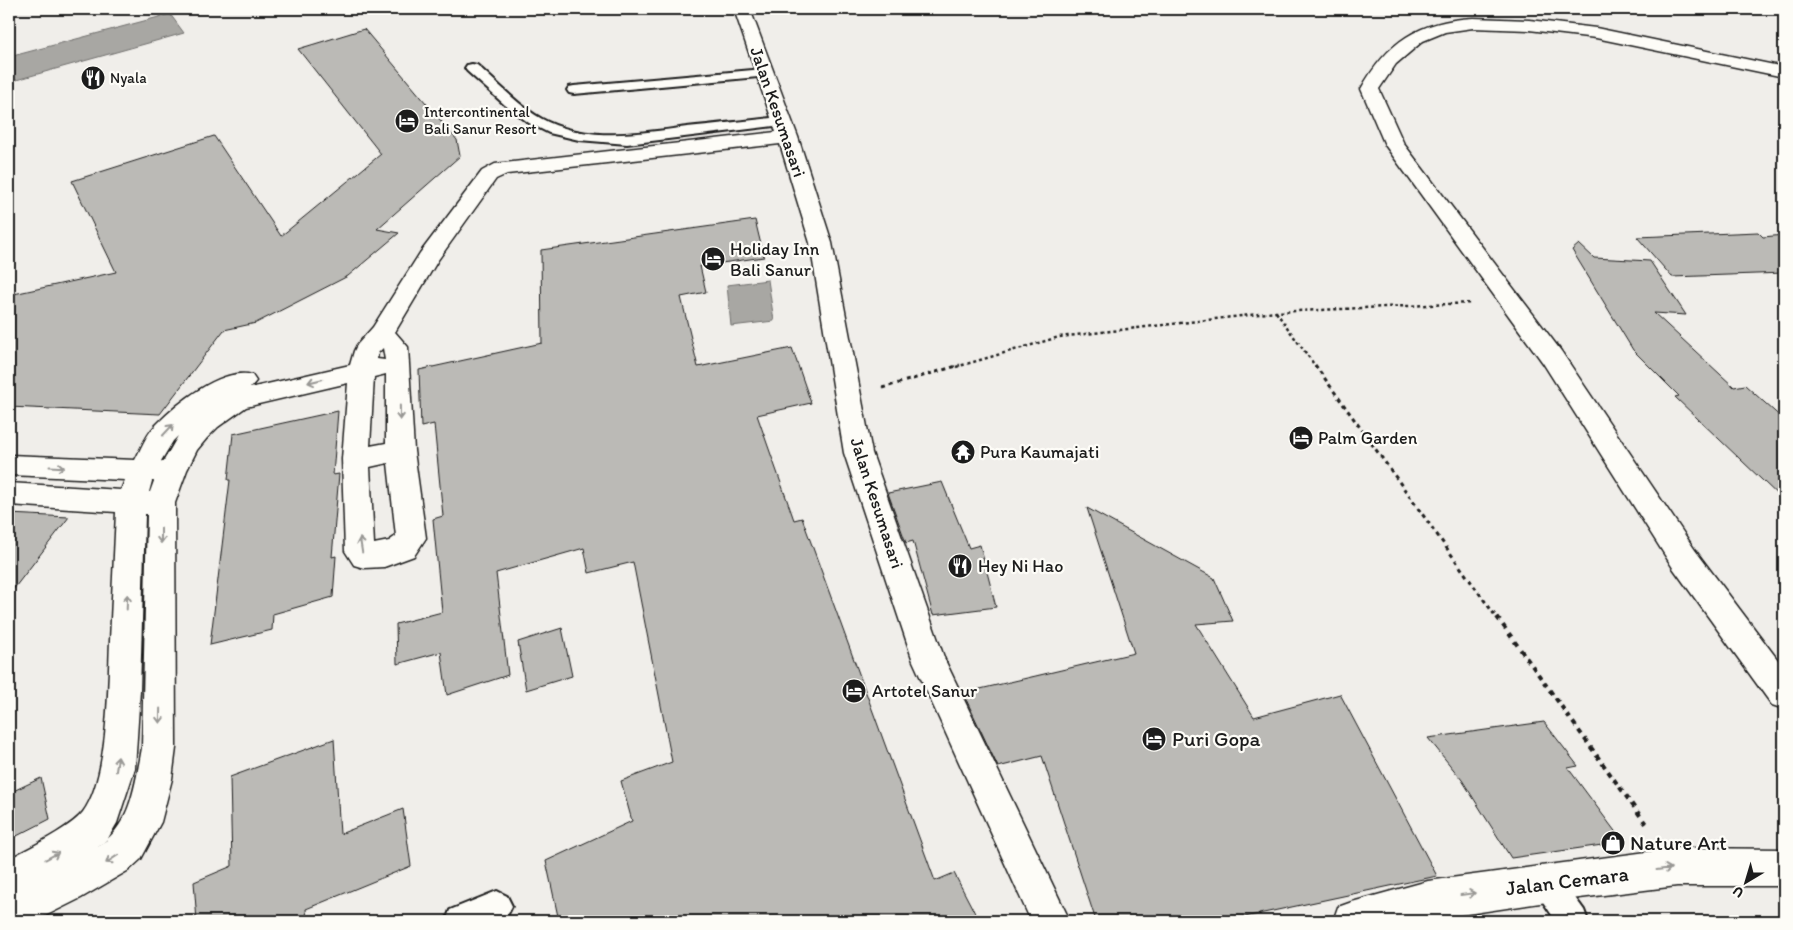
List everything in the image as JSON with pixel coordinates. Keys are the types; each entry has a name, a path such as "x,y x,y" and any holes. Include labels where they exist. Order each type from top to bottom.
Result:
{"street":[{"name":"Jalan Kesumasari","path":"742,9 785,129 821,243 858,453 929,661 1051,921"},
{"path":"1784,72 1760,69 1685,50 1612,37 1546,27 1479,23 1439,28 1419,36 1388,59 1370,89 1395,145 1552,357 1684,559 1784,694"},
{"path":"381,353 400,451 411,538 409,544 402,550 364,556 360,550 356,459 381,353 434,250 489,175 502,168 785,129"},
{"path":"9,879 64,849 94,827 104,811 118,768 124,690 146,503 156,471 220,410 238,400 381,353"},
{"path":"356,459 400,451"},
{"path":"9,464 156,471"},
{"path":"9,494 146,503"},
{"path":"9,914 68,885 116,857 128,846 143,822 154,780 159,748 160,680 146,503"},
{"path":"124,690 160,680"},
{"name":"Jalan Cemara","path":"1352,921 1435,911 1547,883 1678,867 1784,868"}],"lane":[{"path":"472,68 534,121 558,130 582,135 627,139 785,129"},
{"path":"574,90 764,73"},
{"path":"1547,883 1573,921"},
{"path":"461,921 497,906"}],"path":[{"path":"848,398 1059,337 1276,312 1512,301"},
{"path":"1276,312 1678,867"}],"shaded area":[{"path":"170,14 184,33 9,82 9,57"},
{"path":"768,280 774,321 731,326 727,285"}],"building":[{"path":"364,29 457,140 460,156 377,229 399,233 348,276 256,323 224,330 160,414 9,407 9,295 116,272 72,181 214,136 281,236 381,154 298,49"},
{"path":"755,220 764,257 700,266 706,292 681,297 698,367 792,348 811,403 757,415 794,520 802,518 935,881 954,873 979,921 559,921 546,861 632,821 621,781 672,762 633,562 589,573 584,548 496,573 508,675 447,695 441,652 397,664 396,624 442,612 433,519 443,516 434,424 421,427 419,370 542,343 541,250"},
{"path":"1758,232 1763,237 1784,235 1784,273 1672,277 1637,237"},
{"path":"1579,244 1594,258 1650,261 1686,315 1654,313 1734,387 1745,385 1784,420 1784,501 1675,397 1679,396 1633,350 1572,250"},
{"path":"338,411 333,475 339,474 332,557 336,556 333,597 273,614 272,630 210,645 230,480 228,480 233,434"},
{"path":"942,482 969,548 980,545 996,607 933,615 913,541 906,543 888,493"},
{"path":"1087,508 1214,578 1233,621 1196,624 1254,717 1340,694 1437,876 1226,921 1096,921 1042,756 998,767 963,693 1134,653"},
{"path":"9,514 69,517 9,595"},
{"path":"562,628 572,676 526,690 518,642"},
{"path":"1544,722 1578,766 1568,768 1623,842 1511,858 1462,780 1428,738"},
{"path":"334,739 340,834 403,809 411,866 306,909 307,921 197,921 194,882 232,866 230,777"},
{"path":"41,778 50,819 9,840 9,793"}],"place":[{"name":"Nyala","path":"93,78"},
{"name":"Intercontinental Bali Sanur Resort","path":"407,121"},
{"name":"Holiday Inn Bali Sanur","path":"713,259"},
{"name":"Palm Garden","path":"1301,438"},
{"name":"Pura Kaumajati","path":"963,452"},
{"name":"Hey Ni Hao","path":"960,566"},
{"name":"Artotel Sanur","path":"854,691"},
{"name":"Puri Gopa","path":"1154,739"},
{"name":"Nature Art","path":"1613,843"}]}
